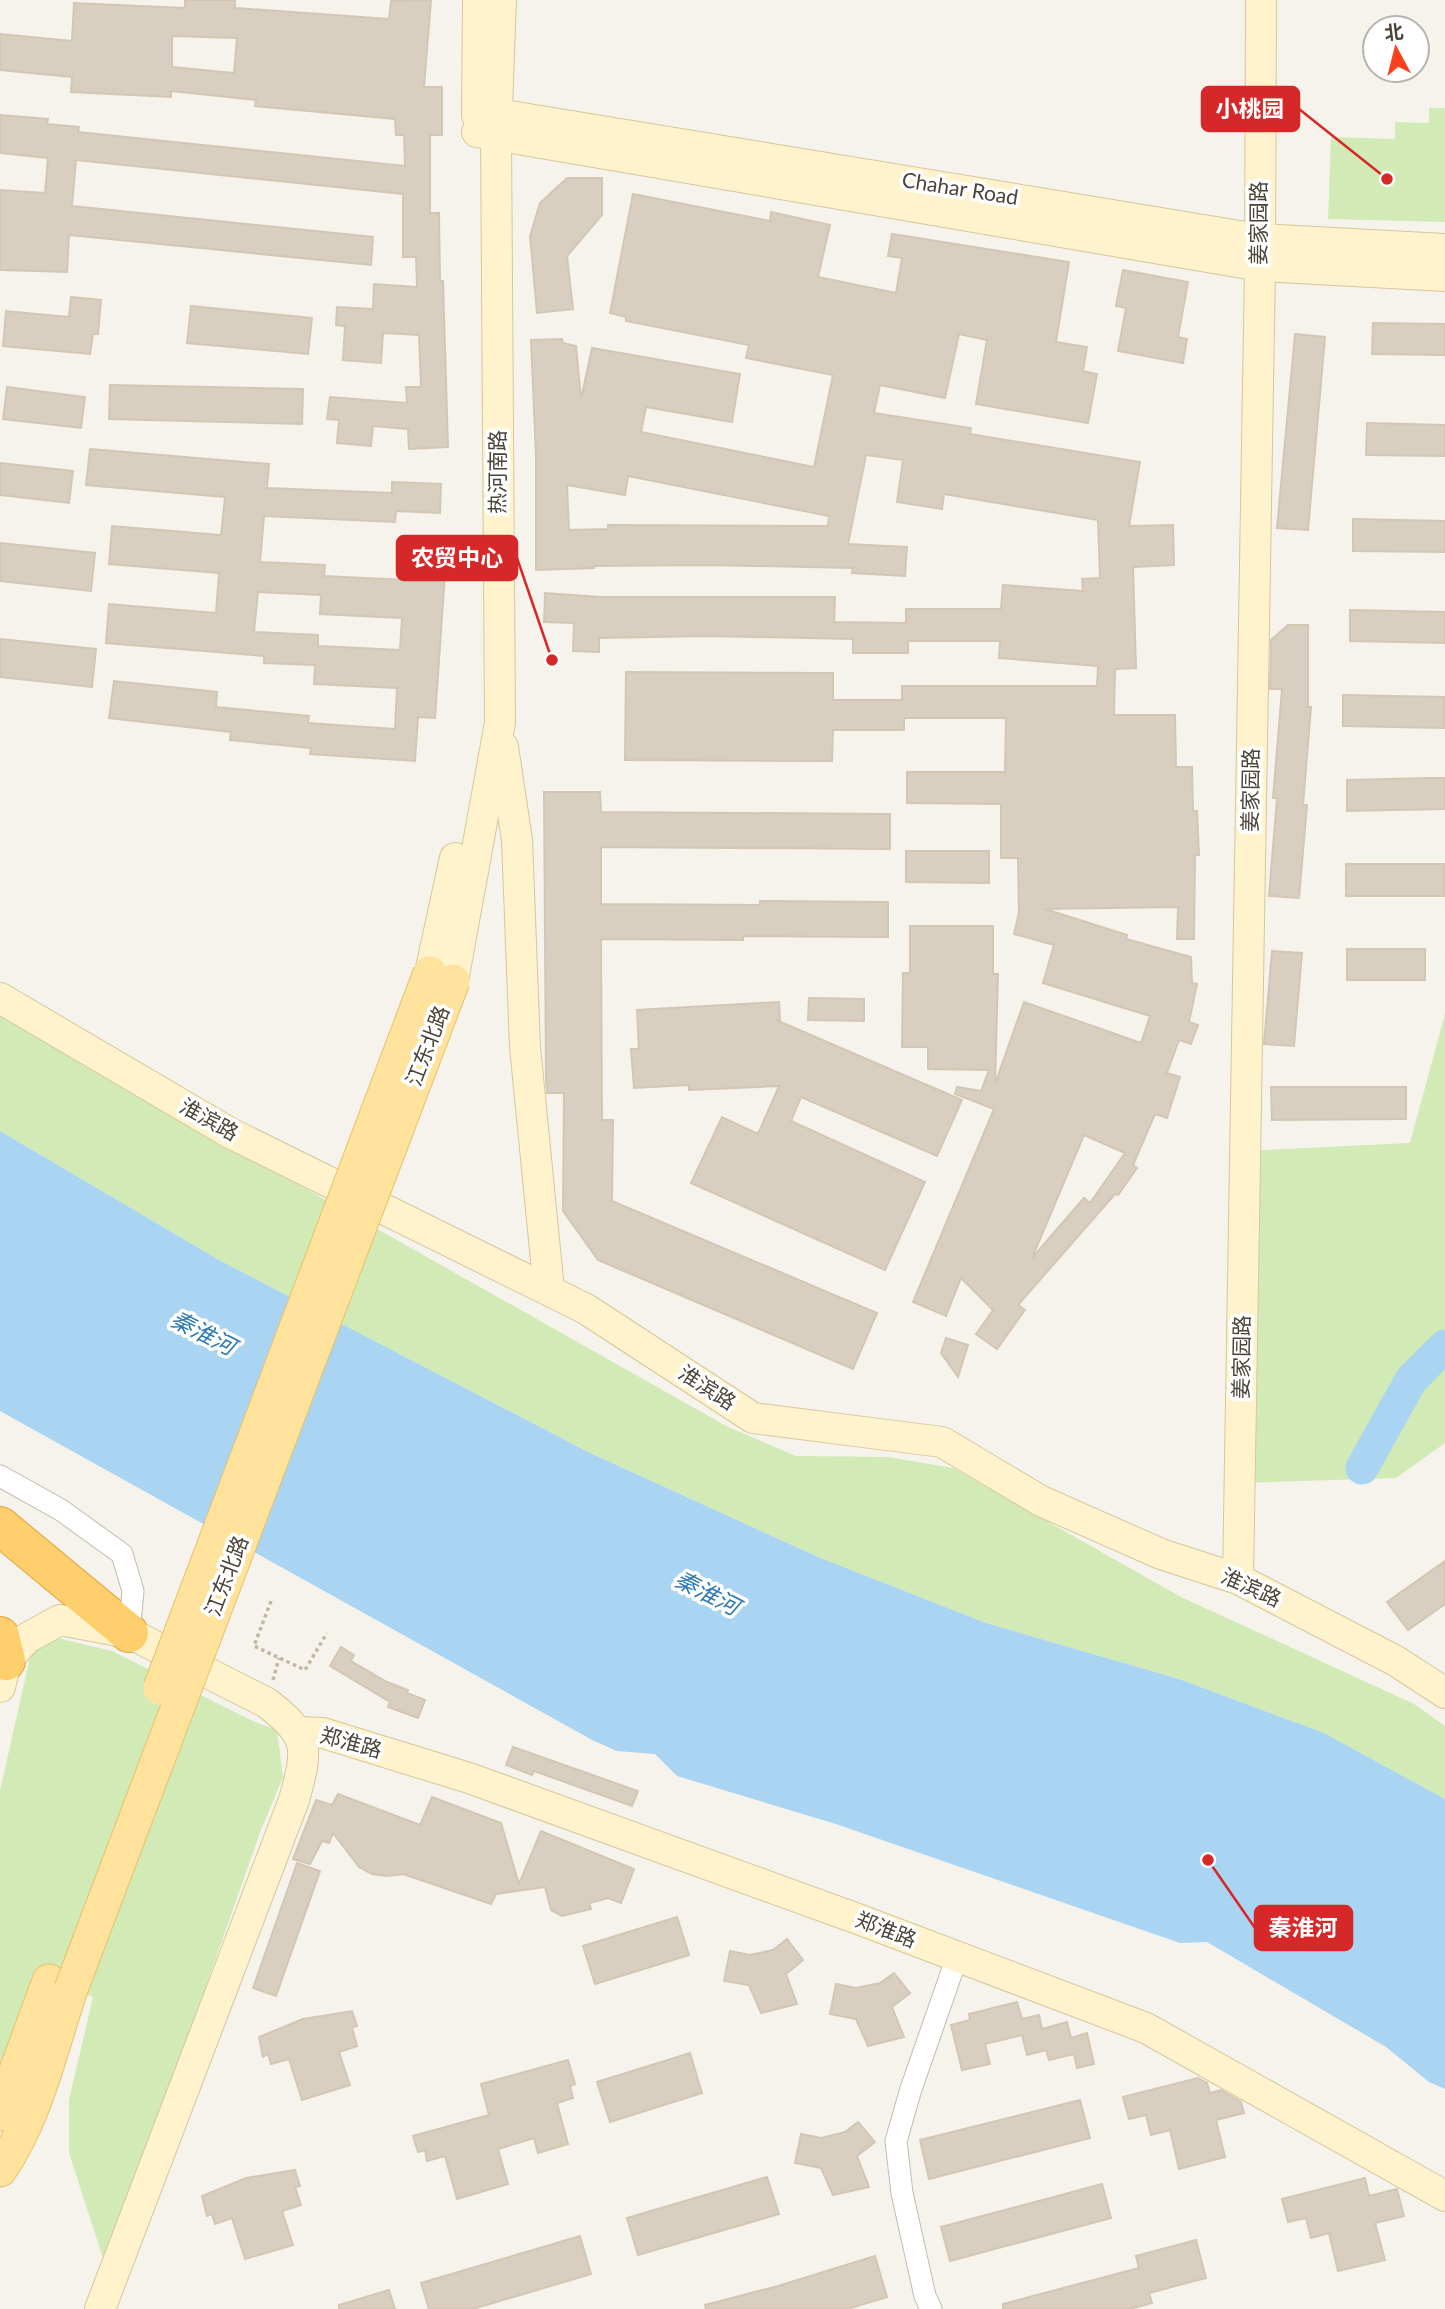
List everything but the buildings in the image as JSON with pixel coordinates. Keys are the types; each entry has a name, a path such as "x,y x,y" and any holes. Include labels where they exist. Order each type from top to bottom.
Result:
{"highway":[{"path":"0,1527 129,1633"}],"main road":[{"name":"热河南路","path":"442,977 500,723 487,123 478,0"},
{"name":"热河南路","path":"442,977 485,722 487,123 501,0"},
{"name":"姜家园路","path":"1238,1579 1261,0"},
{"name":"Chahar Road","path":"487,123 1259,252 1445,276"},
{"name":"Chahar Road","path":"1259,252 1445,249"},
{"path":"500,723 517,841 526,1047 549,1290"},
{"name":"江东北路","path":"0,2114 60,1985 442,977"},
{"name":"淮滨路","path":"0,998 230,1133 586,1309 753,1418 942,1442 1041,1502 1161,1555 1238,1579 1396,1661 1445,1693"},
{"path":"2,1661 27,1638 60,1620 129,1633 267,1703 299,1732 304,1763 294,1800 100,2308"},
{"name":"郑淮路","path":"299,1732 323,1733 468,1778 1146,2028 1445,2196"},
{"name":"江东北路","path":"0,2170 11,2154 35,2096 60,1985"}],"street":[{"path":"0,1476 61,1510 122,1554 133,1591 129,1633"},
{"path":"931,2309 925,2296 902,2193 896,2141 911,2089 957,1957"}],"path":[{"path":"271,1601 254,1646 305,1671 327,1633"}],"green space":[{"path":"1429,108 1445,108 1445,222 1328,219 1331,137 1395,139 1395,122 1429,123"},
{"path":"1445,1014 1445,1443 1396,1478 1240,1483 1245,1151 1410,1143"},
{"path":"0,1016 728,1427 796,1456 888,1457 953,1468 1181,1597 1414,1704 1445,1726 1445,1799 1324,1733 1179,1679 986,1623 818,1557 588,1452 219,1260 0,1131"},
{"path":"49,1636 112,1651 255,1722 277,1730 283,1777 261,1830 170,2088 103,2258 69,2153 69,2100 93,1997 32,1975 0,2099 0,1791 31,1653"}],"water":[{"path":"0,1131 219,1260 588,1452 818,1557 986,1623 1179,1679 1324,1733 1445,1799 1445,2089 1429,2082 1386,2047 1207,1942 1180,1943 836,1824 677,1776 655,1754 617,1751 594,1741 0,1411"}],"waterway":[{"path":"1362,1468 1411,1380 1445,1346"}],"place":[{"name":"小桃园","path":"1387,179"},
{"name":"农贸中心","path":"552,660"},
{"name":"秦淮河","path":"1208,1860"}]}
